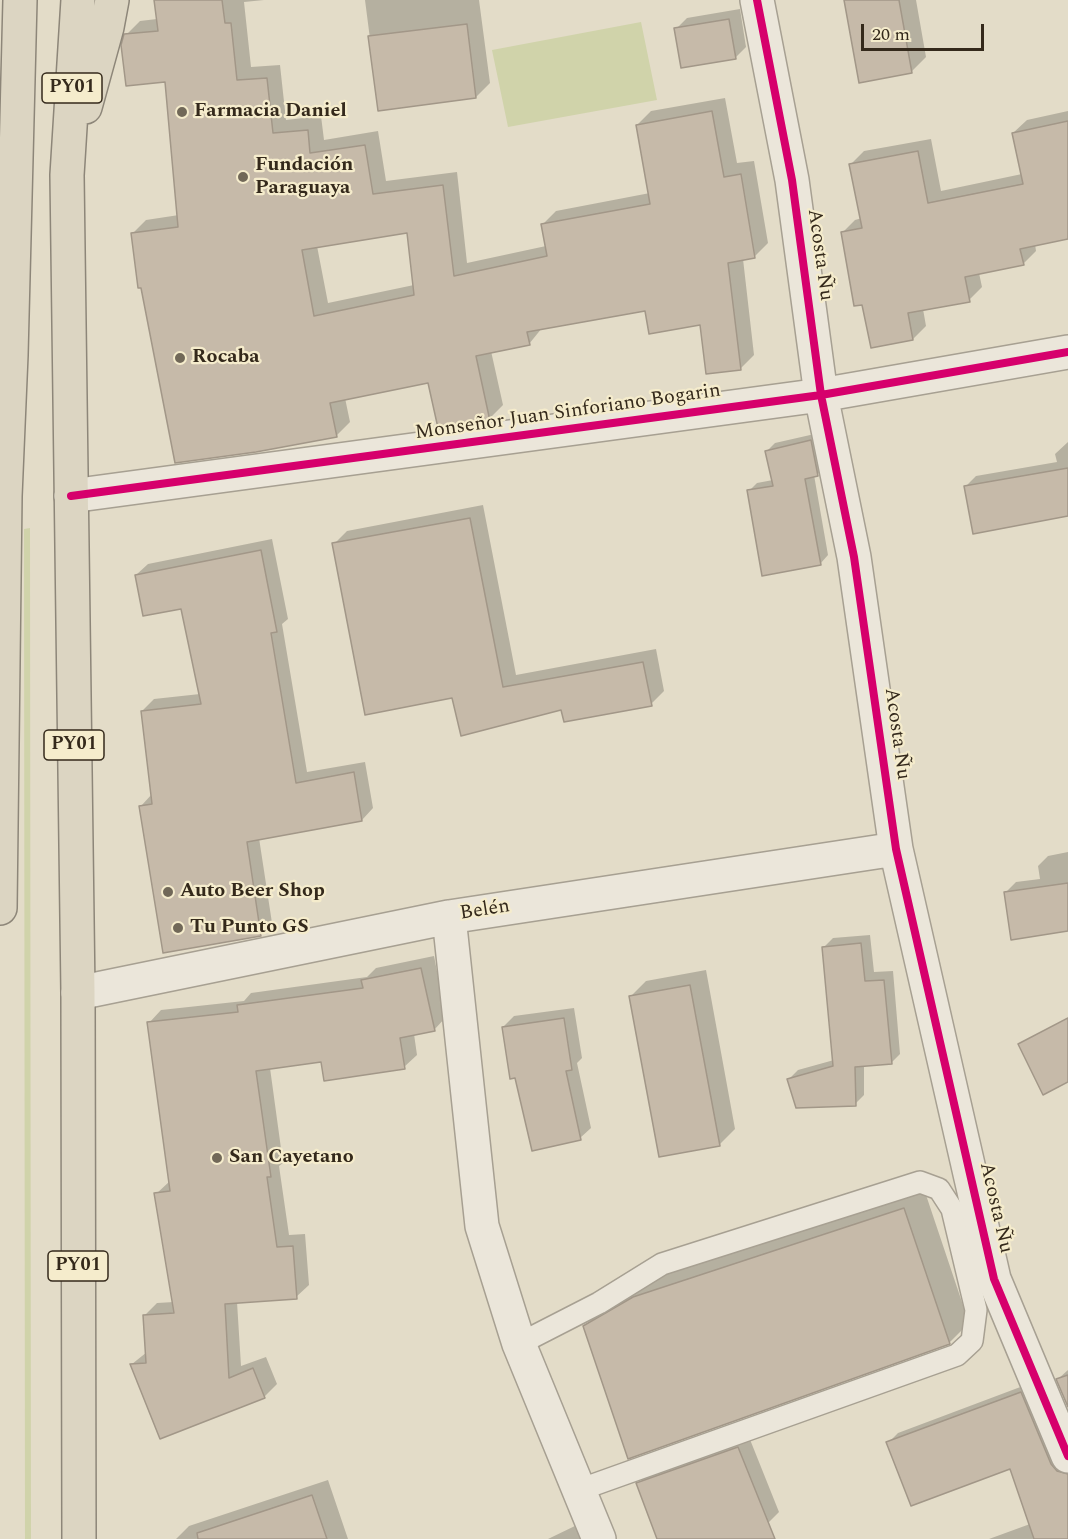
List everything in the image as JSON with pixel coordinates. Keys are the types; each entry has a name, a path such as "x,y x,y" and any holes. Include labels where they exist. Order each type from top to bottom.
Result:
{"highway":[{"name":"PY01","path":"0,908 2,489 11,355 20,0"},
{"name":"PY01","path":"78,0 67,175 78,993 79,1539"},
{"path":"67,175 107,27 112,0"}],"street":[{"name":"Acosta Ñu","path":"757,0 792,180 821,395 854,557 896,849 994,1279 1068,1456"},
{"name":"Monseñor Juan Sinforiano Bogarin","path":"71,496 821,395 1068,352"},
{"name":"Belén","path":"78,993 449,917 896,849"},
{"path":"449,917 482,1226 519,1344 599,1539"}],"lane":[{"path":"519,1344 599,1303 662,1264 909,1185 920,1182 939,1189 952,1209 976,1310 972,1341 957,1355 579,1490"}],"green space":[{"path":"641,22 657,100 508,127 492,50"},
{"path":"30,528 31,1539 25,1539 24,529"}],"building":[{"path":"154,0 222,0 225,23 231,23 237,80 267,78 273,133 308,130 310,153 365,145 373,194 443,185 454,276 547,256 541,224 650,204 636,125 712,111 724,177 741,174 755,258 728,263 741,370 706,374 700,325 649,334 645,311 527,332 530,345 476,356 490,421 438,428 428,383 330,403 337,437 256,452 175,463 141,288 138,288 131,233 178,227 165,82 126,86 121,45 124,34 158,31","holes":["407,233 414,295 314,316 302,250"]},
{"path":"844,0 899,0 912,73 859,83"},
{"path":"729,19 736,59 681,68 674,28"},
{"path":"467,24 476,98 378,111 368,36"},
{"path":"1068,121 1068,239 1020,249 1024,265 965,277 970,302 908,313 913,340 871,348 862,305 854,306 841,232 862,228 849,164 918,151 928,203 1023,184 1012,133"},
{"path":"811,440 818,476 805,479 821,565 762,576 747,490 773,486 765,451"},
{"path":"1068,468 1068,516 973,534 964,486"},
{"path":"470,518 503,687 643,662 652,706 564,722 561,710 461,736 452,698 365,715 332,543"},
{"path":"261,550 277,632 271,633 296,783 354,772 362,821 247,842 261,936 163,953 139,806 152,804 141,711 201,704 181,609 143,616 135,575"},
{"path":"1068,883 1068,931 1011,940 1004,892"},
{"path":"861,943 865,981 884,980 892,1064 855,1067 856,1106 796,1108 787,1079 833,1066 822,947"},
{"path":"421,968 435,1031 400,1038 405,1069 324,1081 321,1062 256,1071 271,1177 267,1177 277,1247 293,1246 297,1299 225,1304 229,1378 253,1368 265,1398 160,1439 130,1364 146,1363 143,1315 174,1313 154,1193 170,1191 147,1022 238,1012 237,1005 363,988 361,980"},
{"path":"690,985 720,1146 659,1157 629,996"},
{"path":"564,1018 572,1070 566,1071 581,1140 532,1151 515,1078 510,1079 502,1027"},
{"path":"1068,1018 1068,1082 1043,1095 1018,1044"},
{"path":"904,1208 950,1344 628,1459 583,1326 633,1297"},
{"path":"1068,1375 1068,1407 1056,1379"},
{"path":"1021,1392 1051,1464 1057,1471 1068,1474 1068,1539 1034,1539 1010,1469 911,1506 886,1442"},
{"path":"738,1447 775,1539 657,1539 636,1483"},
{"path":"312,1495 327,1539 198,1539 197,1533"}],"cycle path":[{"path":"757,0 792,180 821,395 854,557 896,849 994,1279 1068,1456"},
{"path":"71,496 821,395 1068,352"}],"place":[{"name":"Farmacia Daniel","path":"182,112"},
{"name":"Fundación Paraguaya","path":"243,177"},
{"name":"Rocaba","path":"180,358"},
{"name":"Auto Beer Shop","path":"168,892"},
{"name":"Tu Punto GS","path":"178,928"},
{"name":"San Cayetano","path":"217,1158"}]}
